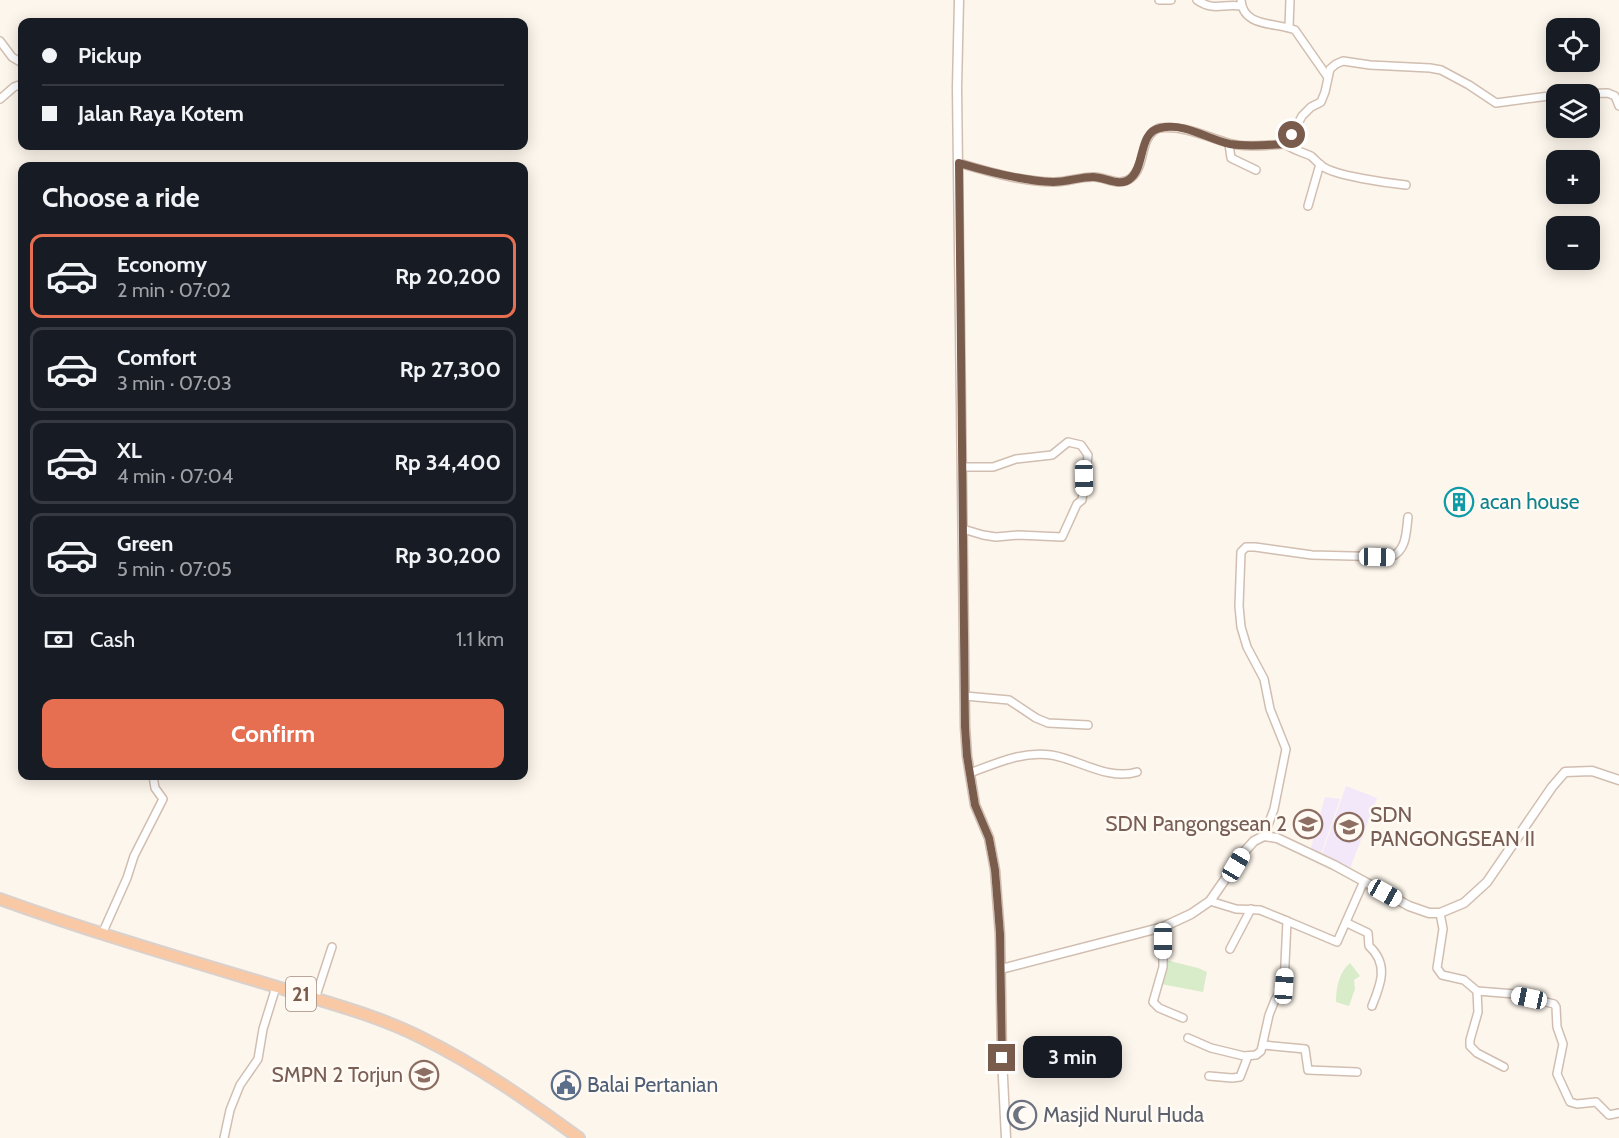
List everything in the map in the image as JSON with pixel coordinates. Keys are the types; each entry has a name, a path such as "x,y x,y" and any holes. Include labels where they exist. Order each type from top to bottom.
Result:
{"highway":[{"name":"21","path":"0,899 102,934 383,1021 423,1038 498,1083 579,1138"}],"street":[{"path":"959,0 957,88 966,746 975,805 989,838 995,870 1000,934 1006,1138"},
{"path":"1159,0 1171,0"},
{"path":"1197,0 1212,8 1241,3 1252,19 1295,30 1327,76"},
{"path":"1289,27 1290,0"},
{"path":"0,41 12,57 18,61"},
{"path":"1285,144 1302,116 1311,106 1320,102 1325,93 1330,69 1343,62 1441,70 1496,103 1546,97"},
{"path":"0,99 18,86"},
{"path":"1600,93 1615,96 1619,106"},
{"path":"959,163 981,170 1046,181 1091,177 1126,182 1134,176 1148,136 1159,128 1166,127 1192,131 1229,144 1249,146 1285,144 1329,169 1370,180 1406,185"},
{"path":"1229,144 1232,159 1256,170"},
{"path":"1308,206 1320,164"},
{"path":"962,467 993,467 1016,459 1044,457 1058,452 1068,442 1081,445 1088,455 1082,500 1077,504 1062,537 1018,535 996,537 963,529"},
{"path":"1264,836 1274,808 1286,749 1270,709 1264,679 1247,647 1240,627 1241,552 1246,547 1255,547 1312,555 1391,557 1402,549 1408,517"},
{"path":"965,696 1009,700 1048,723 1088,725"},
{"path":"970,772 1010,758 1045,755 1107,771 1130,774 1137,772"},
{"path":"1001,969 1163,927 1191,914 1210,901 1244,852 1254,841 1264,836 1278,838 1419,910 1440,914 1464,903 1487,882 1552,787 1565,772 1592,771 1619,780"},
{"path":"102,934 127,878 134,856 163,799 155,788 154,780"},
{"path":"1210,901 1236,909 1269,912 1337,942 1364,881"},
{"path":"1230,949 1251,909"},
{"path":"1440,914 1443,929 1437,968 1442,975 1464,980 1478,991 1515,994 1554,1004 1556,1022 1563,1044 1557,1074 1569,1102 1577,1104 1596,1102 1609,1115 1619,1113"},
{"path":"1188,1038 1211,1048 1248,1056 1256,1055 1261,1051 1272,1007 1284,986 1287,921"},
{"path":"1347,923 1368,933 1369,946 1382,963 1382,981 1372,1006"},
{"path":"1163,927 1162,967 1153,1002 1159,1008 1183,1018"},
{"path":"315,999 332,947"},
{"path":"224,1138 230,1110 240,1085 258,1059 263,1029 276,987"},
{"path":"1478,991 1478,1012 1470,1046 1477,1053 1504,1066"},
{"path":"1263,1045 1305,1049 1308,1070 1357,1072"},
{"path":"1209,1076 1240,1077 1248,1056"}],"shaded area":[{"name":"SDN PANGONGSEAN II","path":"1346,786 1377,798 1349,871 1321,857"},
{"name":"SDN PANGONGSEAN II","path":"1325,797 1340,799 1320,857 1310,851"}],"green space":[{"path":"1166,960 1207,972 1203,992 1161,984"},
{"path":"1350,963 1360,976 1354,980 1355,989 1349,1006 1336,1002 1339,981 1343,971"}],"place":[{"name":"acan house","path":"1459,502"},
{"name":"SDN Pangongsean 2","path":"1308,824"},
{"name":"SDN PANGONGSEAN II","path":"1349,827"},
{"name":"SMPN 2 Torjun","path":"424,1075"},
{"name":"Balai Pertanian","path":"566,1085"},
{"name":"Masjid Nurul Huda","path":"1022,1115"}],"route":[{"path":"1002,1058 999,906 995,870 989,838 975,805 965,727 959,163 981,170 1046,181 1069,181 1091,177 1126,182 1134,176 1148,136 1159,128 1192,131 1229,144 1249,146 1285,144 1292,135"}]}
